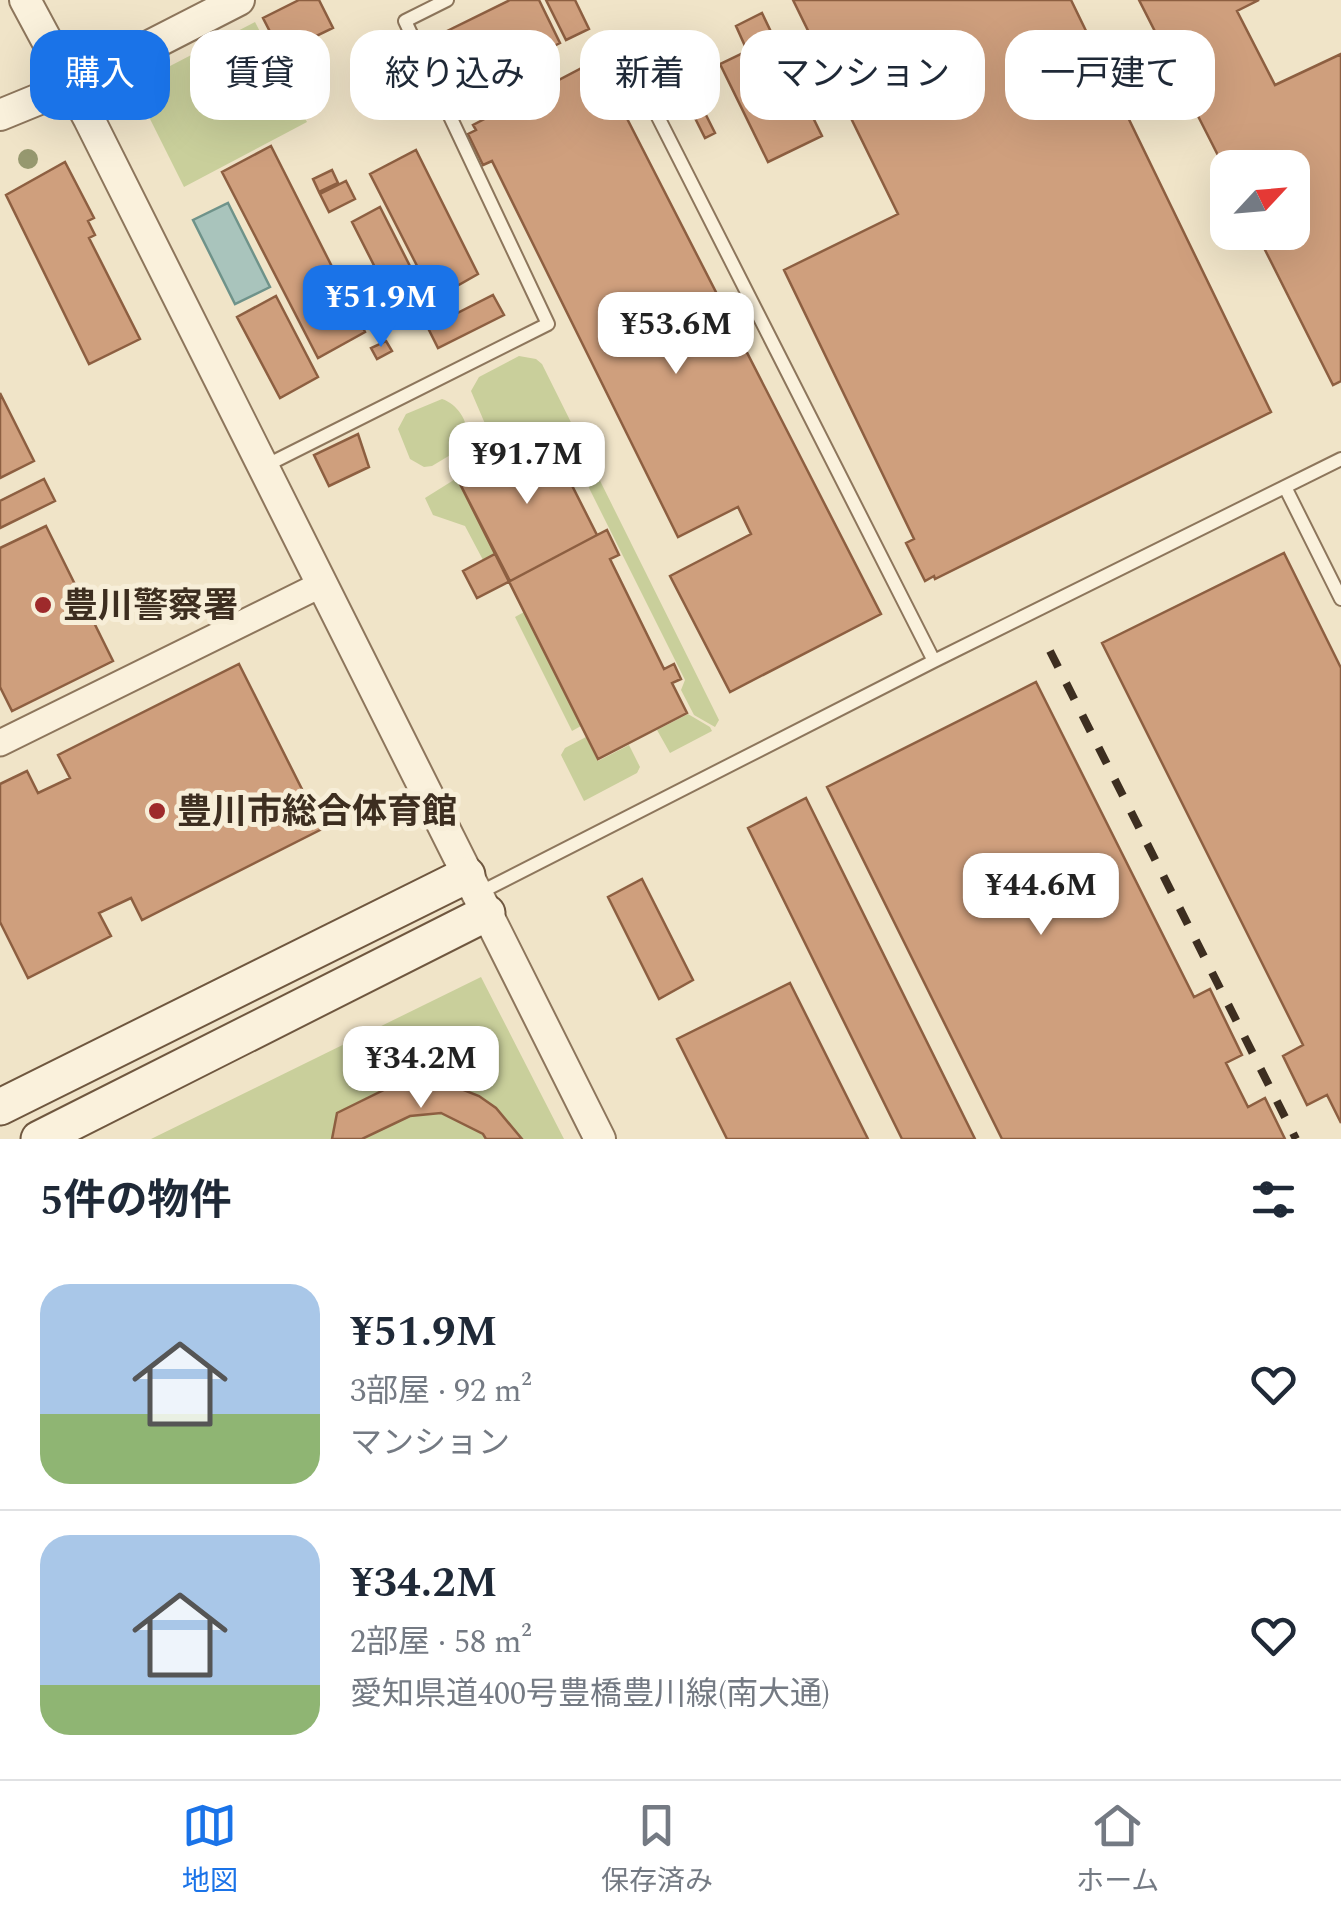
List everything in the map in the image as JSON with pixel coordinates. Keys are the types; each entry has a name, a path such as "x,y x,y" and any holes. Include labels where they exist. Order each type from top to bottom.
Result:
{"main road":[{"path":"0,1108 477,894"},
{"path":"39,1139 477,894"}],"street":[{"path":"26,0 42,30"},
{"path":"170,36 240,0"},
{"path":"0,115 30,103"},
{"path":"88,120 600,1139"},
{"path":"0,743 322,584"}],"lane":[{"path":"262,467 548,324 405,21 447,0"},
{"path":"660,120 934,661"},
{"path":"477,894 1341,459"},
{"path":"1286,487 1341,599"}],"green space":[{"path":"255,22 259,30 240,30"},
{"path":"190,56 190,120 307,122 184,187 150,120 170,120 170,66"},
{"path":"519,356 542,364 719,720 715,727 694,715 681,690 685,680 560,430 553,427 506,448 492,440 471,391 479,377"},
{"path":"442,399 463,417 467,445 424,467 410,459 398,429 406,414"},
{"path":"457,478 495,554 483,560 465,526 433,515 425,498"},
{"path":"524,612 581,726 572,731 515,617"},
{"path":"688,714 712,731 670,753 657,730"},
{"path":"586,737 598,761 629,745 640,767 637,773 584,801 561,755 565,748"},
{"path":"481,977 564,1139 151,1139"}],"water":[{"path":"228,203 270,287 235,304 193,220"}],"building":[{"path":"299,0 319,0 333,28 269,30 263,18"},
{"path":"510,0 539,0 554,30 449,30"},
{"path":"546,0 575,0 589,29 566,40"},
{"path":"793,0 1071,0 1086,30 1005,30 1005,120 1129,120 1271,412 925,581 906,543 914,539 784,270 898,214 852,120 985,120 985,30 808,30"},
{"path":"1139,0 1259,0 1237,11 1275,85 1341,54 1341,381 1333,385 1265,250 1310,250 1310,150 1215,150 1200,120 1215,120 1215,30 1154,30"},
{"path":"762,13 770,30 740,30 740,35 736,26"},
{"path":"740,54 740,105 720,64"},
{"path":"580,69 580,120 628,120 881,614 730,692 670,576 751,534 738,507 678,537 492,161 483,165 468,134 476,130 473,125 483,120 560,120 560,79"},
{"path":"696,120 708,120 715,133 705,138"},
{"path":"747,120 814,120 822,136 768,162"},
{"path":"271,146 365,332 318,358 222,172"},
{"path":"416,150 478,274 434,299 370,174"},
{"path":"65,162 94,218 88,221 95,235 89,238 140,339 89,364 6,195"},
{"path":"332,170 338,183 319,192 313,179"},
{"path":"346,181 355,199 329,212 320,194"},
{"path":"380,207 415,276 387,291 352,222"},
{"path":"493,295 504,315 438,348 428,328"},
{"path":"276,296 318,377 280,398 237,317"},
{"path":"386,341 392,351 377,359 371,348"},
{"path":"0,393 34,461 0,478"},
{"path":"358,434 369,467 329,486 314,455"},
{"path":"546,434 597,535 607,530 619,555 610,559 664,669 674,664 681,679 672,683 687,713 598,759 457,478"},
{"path":"546,434 597,535 510,581 457,478"},
{"path":"44,479 55,501 0,528 0,501"},
{"name":"豊川警察署","path":"46,526 113,661 12,711 0,687 0,548"},
{"path":"1284,553 1341,668 1341,1123 1327,1095 1307,1105 1283,1056 1303,1045 1102,643"},
{"path":"495,554 510,581 477,598 463,571"},
{"name":"豊川市総合体育館","path":"239,664 322,829 142,920 131,898 99,913 111,936 28,978 0,922 0,784 27,771 38,793 70,778 58,755"},
{"path":"1036,682 1194,997 1210,989 1242,1055 1226,1063 1248,1107 1265,1098 1285,1139 1002,1139 827,787"},
{"path":"806,798 975,1139 902,1139 748,828"},
{"path":"642,879 693,980 659,999 608,897"},
{"path":"790,983 868,1139 727,1139 677,1039"},
{"path":"419,1079 441,1081 479,1096 496,1108 522,1139 486,1139 441,1113 410,1116 362,1139 332,1139 337,1113 392,1086"}],"railway":[{"path":"1050,651 1296,1139"}],"place":[{"name":"豊川警察署","path":"43,605"},
{"name":"豊川市総合体育館","path":"157,811"}]}
